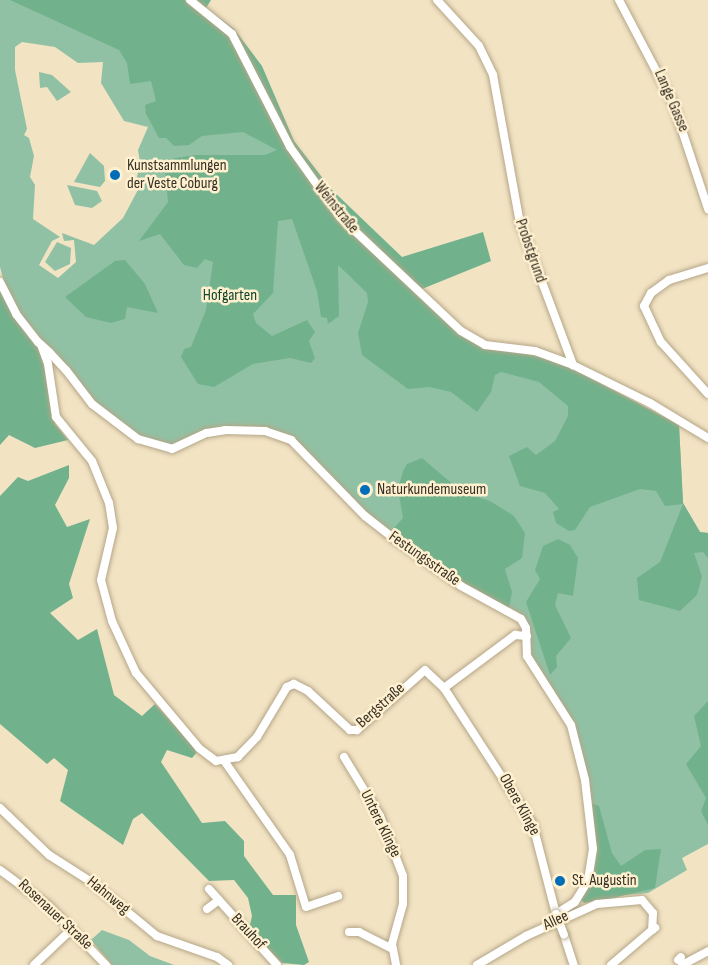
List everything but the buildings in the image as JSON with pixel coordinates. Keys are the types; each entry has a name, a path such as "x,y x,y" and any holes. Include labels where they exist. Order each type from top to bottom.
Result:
{"street":[{"name":"Weinstraße","path":"190,0 232,34 290,147 358,236 385,256 445,318 473,339 495,348 535,351 573,365"},
{"name":"Probstgrund","path":"437,0 479,46 493,75 520,223 573,365"},
{"name":"Lange Gasse","path":"619,0 673,103 708,209"},
{"path":"708,268 669,280 644,301 645,312 656,334 708,394"},
{"name":"Festungsstraße","path":"0,282 15,314 66,370 92,404 117,425 153,445 180,449 207,433 225,430 265,431 291,440 370,521 425,562 521,619 527,636 527,656 575,735 593,827 591,863 583,892 556,914"},
{"path":"41,345 51,378 59,425 92,461 109,502 113,528 101,574 102,590 129,661 200,748 211,758 225,762 290,855 306,907 338,896"},
{"path":"573,365 650,403 708,438"},
{"path":"51,378 66,370"},
{"path":"444,688 515,635 527,636"},
{"name":"Bergstraße","path":"225,762 248,749 290,685 308,691 354,731 419,671 427,671 444,688"},
{"name":"Obere Klinge","path":"444,688 532,825 547,885 574,965"},
{"name":"Untere Klinge","path":"344,757 380,816 403,876 405,894 393,949 396,965"},
{"name":"Hahnweg","path":"0,808 49,855 90,881 157,936 228,965"},
{"name":"Rosenauer Straße","path":"0,870 23,884 72,929 106,965"},
{"name":"Brauhof","path":"209,889 278,965"},
{"name":"Brauhof","path":"207,909 219,900"},
{"name":"Allee","path":"477,965 574,913 597,904 642,900 653,913 653,929 611,965"},
{"path":"34,965 72,929"},
{"path":"349,932 359,932 393,949"},
{"path":"680,961 708,951"}],"green space":[{"name":"Hofgarten","path":"0,0 184,0 288,148 459,331 679,425 683,503 700,532 708,533 708,844 682,858 687,870 648,893 580,899 596,846 583,758 576,729 531,658 526,622 520,613 463,583 376,523 286,433 213,428 174,447 141,438 96,404 18,312 6,290 0,267","holes":["22,42 55,47 78,63 103,62 101,83 124,121 148,127 138,150 140,162 136,182 140,186 123,218 94,245 62,233 64,241 74,240 76,262 58,278 39,265 52,241 60,237 33,219 35,185 30,177 34,156 29,138 24,135 27,129 15,70 15,47"]},
{"path":"10,0 211,0 206,8 234,29 262,66 294,141 331,189 402,257 483,232 491,261 417,291 473,341 560,362 679,425 683,503 700,532 708,533 708,558 703,552 694,553 702,576 697,595 680,611 639,600 637,578 660,562 683,504 665,506 656,491 640,489 590,507 575,530 569,531 556,523 553,512 559,509 545,493 520,486 509,456 527,447 536,455 555,441 568,416 568,406 539,382 501,372 495,375 491,392 477,412 451,392 430,387 408,389 362,355 358,333 368,302 367,293 338,265 339,316 328,324 327,318 321,317 317,291 292,219 278,221 273,293 253,314 256,323 272,336 307,320 315,332 309,341 315,358 311,363 290,358 253,364 214,387 198,384 181,357 184,349 191,347 206,310 213,262 205,259 197,268 184,265 160,234 139,241 168,202 164,160 195,155 265,155 277,150 243,132 202,136 189,145 174,146 166,138 159,138 146,114 145,105 156,101 151,81 130,84 127,63 119,50"},
{"path":"39,72 52,75 71,92 57,101 47,87 40,88"},
{"path":"90,153 104,166 105,181 100,187 74,182"},
{"path":"67,185 97,191 102,201 92,208 75,205"},
{"path":"57,242 71,248 70,264 55,271 45,262"},
{"path":"125,260 145,284 158,313 127,307 125,319 111,323 86,317 65,297 115,261"},
{"path":"0,289 16,319 42,351 55,424 68,440 35,448 9,435 0,445"},
{"path":"422,458 462,492 490,501 514,516 525,533 522,558 505,569 512,592 509,608 463,583 396,538 395,527 403,518 398,489 403,471 407,464"},
{"path":"69,465 69,478 55,505 67,527 90,519 69,584 73,598 50,613 78,640 97,629 114,695 142,716 155,704 198,751 192,758 167,750 161,762 202,823 225,821 244,841 244,856 273,895 296,895 296,925 309,962 304,965 282,963 249,929 252,916 248,898 234,880 209,881 142,813 133,819 123,845 60,801 68,770 54,758 47,764 0,724 0,496 18,477 28,481"},
{"path":"558,539 570,545 578,558 573,596 558,593 555,605 571,638 556,656 557,667 550,675 526,602 540,579 535,570 543,546"},
{"path":"708,701 708,825 701,811 706,798 686,764 701,746 694,716"},
{"path":"591,803 599,806 612,853 621,866 645,850 661,849 655,888 584,903 580,899 596,846"},
{"path":"102,930 129,940 150,956 174,965 112,965 91,940"}],"place":[{"name":"Kunstsammlungen der Veste Coburg","path":"115,175"},
{"name":"Naturkundemuseum","path":"365,490"},
{"name":"St. Augustin","path":"560,881"}]}
